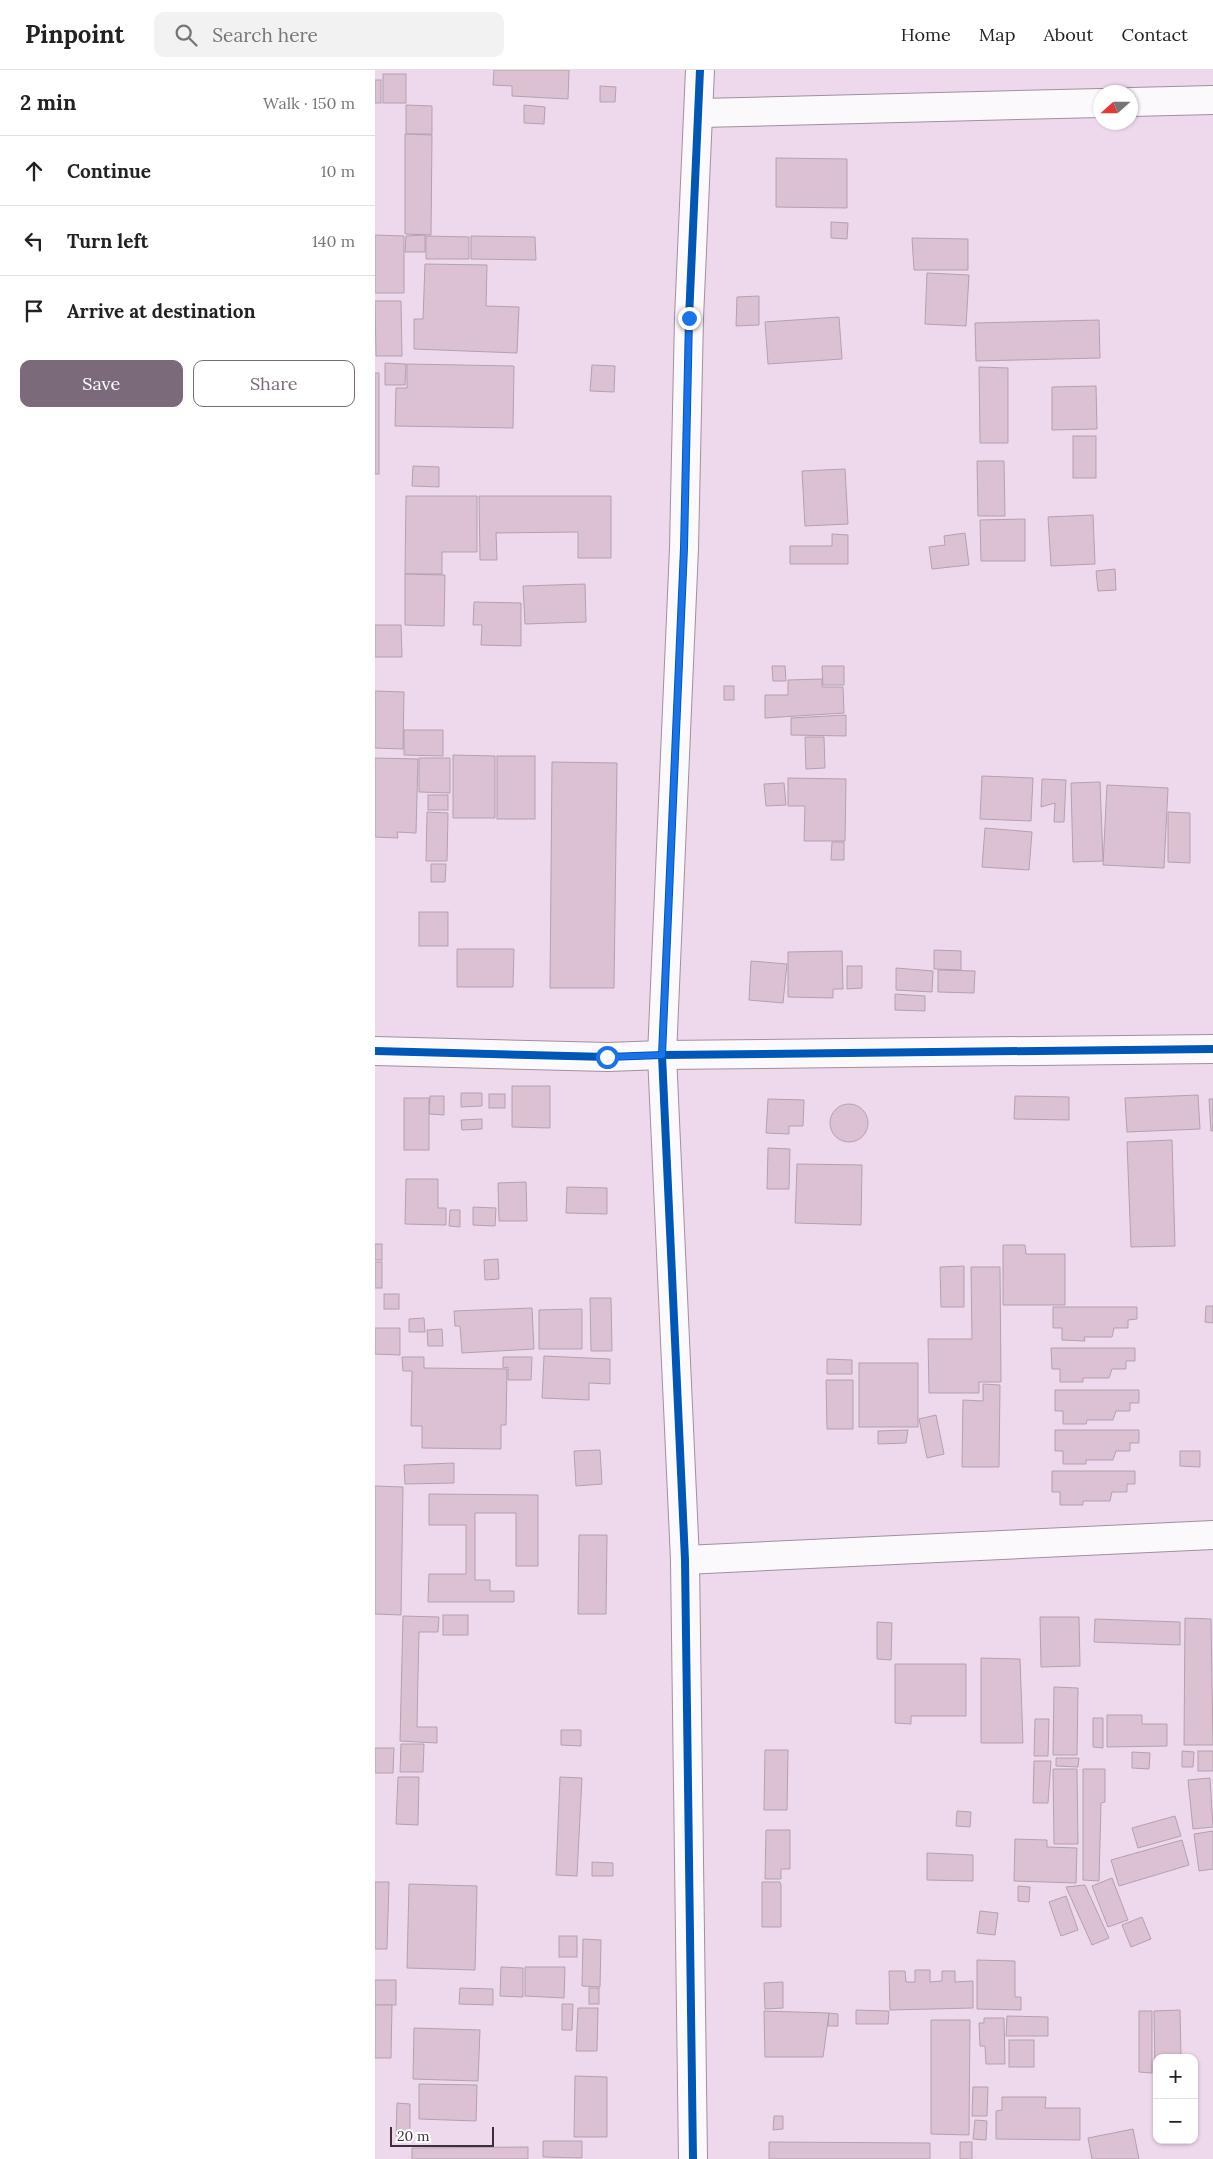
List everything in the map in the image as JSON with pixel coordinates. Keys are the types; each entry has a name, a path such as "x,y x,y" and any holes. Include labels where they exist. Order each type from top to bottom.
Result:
{"street":[{"path":"693,2159 685,1560 662,1055 684,548 689,318 700,114 700,70"},
{"path":"1138,102 1213,100"},
{"path":"700,114 1093,103"},
{"path":"375,1051 607,1057 1213,1049"},
{"path":"685,1560 1213,1535"}],"building":[{"path":"494,70 569,70 568,99 512,96 512,86 493,85"},
{"path":"383,74 406,74 406,103 383,103"},
{"path":"375,80 381,80 381,103 375,103"},
{"path":"600,86 616,87 615,102 600,102"},
{"path":"406,105 432,106 432,134 406,134"},
{"path":"524,105 545,107 544,124 524,123"},
{"path":"405,134 432,135 431,235 405,234"},
{"path":"776,158 847,159 847,208 776,207"},
{"path":"831,222 848,223 847,239 831,238"},
{"path":"375,235 404,236 404,293 375,293"},
{"path":"425,235 425,252 405,252 406,236"},
{"path":"426,236 469,237 469,259 426,259"},
{"path":"471,236 535,237 536,260 471,259"},
{"path":"912,238 968,239 968,270 914,270"},
{"path":"425,264 487,265 486,306 519,307 517,353 414,349 414,319 423,319"},
{"path":"927,273 969,275 966,326 925,324"},
{"path":"759,296 759,325 736,326 737,297"},
{"path":"375,301 401,301 402,356 376,356"},
{"path":"839,317 842,359 768,364 765,322"},
{"path":"1099,320 1100,358 976,361 975,323"},
{"path":"385,363 406,364 405,385 385,385"},
{"path":"407,364 514,366 513,428 395,426 396,388 407,388"},
{"path":"592,365 615,366 614,392 590,391"},
{"path":"979,367 1008,368 1008,443 980,443"},
{"path":"375,373 379,373 379,474 375,474"},
{"path":"1096,386 1097,429 1052,430 1052,387"},
{"path":"1073,436 1096,436 1096,478 1073,478"},
{"path":"977,461 1004,461 1005,516 978,516"},
{"path":"413,466 439,467 439,487 412,486"},
{"path":"845,469 848,524 805,526 802,471"},
{"path":"406,496 477,496 477,552 442,552 442,574 405,574"},
{"path":"479,496 611,496 611,558 578,558 578,532 496,533 497,560 480,560"},
{"path":"1093,515 1095,564 1051,566 1048,517"},
{"path":"1025,519 1025,561 981,561 980,520"},
{"path":"965,533 969,565 932,569 929,547 945,545 944,536"},
{"path":"832,534 848,535 848,564 790,564 790,546 832,546"},
{"path":"1115,569 1116,590 1098,591 1096,571"},
{"path":"405,574 445,575 444,626 405,625"},
{"path":"585,584 586,622 525,624 523,586"},
{"path":"474,602 521,603 521,646 481,645 482,625 473,625"},
{"path":"375,625 401,625 402,657 375,657"},
{"path":"772,666 785,666 786,681 773,681"},
{"path":"822,666 844,666 844,685 823,685"},
{"path":"822,679 822,687 843,687 844,713 765,718 765,695 788,695 788,680"},
{"path":"724,686 734,686 734,700 724,700"},
{"path":"375,691 404,692 403,749 375,748"},
{"path":"846,715 846,736 791,735 791,718"},
{"path":"404,730 443,730 443,756 404,755"},
{"path":"805,737 824,737 825,768 806,769"},
{"path":"453,755 495,756 495,818 453,818"},
{"path":"497,756 535,756 535,819 497,819"},
{"path":"375,758 418,759 416,833 397,832 398,838 375,837"},
{"path":"419,758 450,758 450,793 419,792"},
{"path":"552,762 617,763 614,988 550,988"},
{"path":"982,776 1033,778 1031,821 980,819"},
{"path":"788,778 846,779 845,841 804,841 805,806 788,806"},
{"path":"1042,779 1066,780 1064,822 1054,822 1055,803 1041,807"},
{"path":"1100,782 1103,861 1073,862 1071,783"},
{"path":"784,783 786,805 766,806 764,784"},
{"path":"1107,785 1168,788 1164,868 1103,865"},
{"path":"428,795 448,795 448,810 428,810"},
{"path":"427,812 448,813 447,861 426,861"},
{"path":"1168,812 1190,813 1190,863 1168,862"},
{"path":"985,828 1032,832 1029,870 982,867"},
{"path":"832,842 844,842 844,860 831,860"},
{"path":"431,864 446,864 445,882 431,882"},
{"path":"419,912 448,912 448,946 419,946"},
{"path":"457,949 514,949 513,987 457,987"},
{"path":"934,950 961,951 961,970 934,969"},
{"path":"842,951 843,989 833,989 833,998 788,997 788,952"},
{"path":"751,961 787,964 783,1003 749,1000"},
{"path":"847,966 862,966 862,988 847,989"},
{"path":"896,968 933,971 932,992 896,990"},
{"path":"938,970 975,971 974,993 938,992"},
{"path":"895,994 925,996 925,1011 895,1010"},
{"path":"512,1086 550,1086 550,1128 512,1127"},
{"path":"461,1093 482,1093 482,1106 461,1107"},
{"path":"489,1094 505,1094 505,1108 489,1108"},
{"path":"1198,1095 1200,1129 1127,1132 1125,1098"},
{"path":"430,1096 444,1096 444,1115 429,1114"},
{"path":"1015,1096 1069,1097 1069,1120 1014,1119"},
{"path":"404,1098 429,1098 429,1150 404,1150"},
{"path":"768,1099 804,1100 803,1126 789,1126 789,1134 766,1133"},
{"path":"1209,1099 1213,1099 1213,1131 1211,1131"},
{"path":"849,1104 862,1110 868,1123 862,1136 849,1142 836,1136 830,1123 836,1110"},
{"path":"482,1119 482,1129 462,1130 461,1120"},
{"path":"1172,1140 1175,1246 1131,1247 1127,1142"},
{"path":"768,1148 790,1149 789,1189 767,1189"},
{"path":"797,1164 862,1165 861,1225 795,1223"},
{"path":"406,1179 438,1179 438,1208 446,1208 446,1225 405,1224"},
{"path":"526,1182 527,1221 499,1221 498,1183"},
{"path":"567,1187 607,1188 607,1214 566,1213"},
{"path":"473,1207 496,1208 495,1226 473,1225"},
{"path":"450,1210 460,1210 460,1227 449,1226"},
{"path":"375,1244 382,1244 382,1260 375,1260"},
{"path":"1003,1245 1025,1245 1026,1254 1065,1254 1065,1305 1003,1305"},
{"path":"498,1259 499,1279 485,1280 484,1260"},
{"path":"375,1262 382,1262 382,1288 375,1288"},
{"path":"964,1266 964,1307 941,1307 940,1267"},
{"path":"971,1267 1000,1267 1001,1382 979,1382 979,1393 929,1393 928,1339 972,1339"},
{"path":"384,1294 399,1294 399,1309 384,1309"},
{"path":"590,1298 611,1298 612,1351 591,1351"},
{"path":"1206,1306 1213,1306 1213,1323 1205,1322"},
{"path":"1053,1307 1137,1307 1137,1319 1128,1320 1128,1328 1114,1328 1112,1337 1084,1337 1085,1341 1062,1340 1062,1328 1053,1328"},
{"path":"532,1308 534,1349 462,1353 460,1326 455,1326 454,1311"},
{"path":"582,1309 582,1349 539,1349 539,1310"},
{"path":"424,1318 425,1332 409,1332 409,1319"},
{"path":"375,1328 400,1328 400,1355 375,1354"},
{"path":"442,1329 443,1346 428,1346 427,1330"},
{"path":"1051,1348 1135,1348 1135,1361 1126,1361 1126,1369 1112,1369 1109,1378 1083,1378 1083,1382 1060,1382 1060,1369 1052,1369"},
{"path":"544,1356 610,1359 610,1384 589,1383 589,1400 542,1398"},
{"path":"402,1357 424,1357 424,1368 507,1369 506,1425 501,1425 501,1449 422,1448 422,1426 411,1426 412,1371 403,1371"},
{"path":"503,1357 532,1357 531,1380 508,1380 508,1367 503,1368"},
{"path":"827,1359 852,1360 852,1374 827,1374"},
{"path":"859,1363 918,1363 918,1427 859,1427"},
{"path":"826,1380 853,1380 853,1429 827,1429"},
{"path":"983,1384 1000,1385 999,1467 962,1467 963,1400 983,1401"},
{"path":"1055,1390 1139,1390 1139,1403 1130,1403 1130,1411 1116,1411 1113,1420 1087,1420 1086,1424 1063,1424 1063,1411 1055,1411"},
{"path":"936,1415 944,1454 927,1458 919,1419"},
{"path":"908,1430 906,1443 878,1444 878,1431"},
{"path":"1055,1430 1139,1430 1139,1443 1130,1443 1130,1451 1116,1451 1113,1460 1086,1460 1086,1464 1063,1464 1063,1451 1055,1451"},
{"path":"600,1450 602,1484 576,1486 574,1451"},
{"path":"1180,1451 1200,1451 1200,1467 1180,1466"},
{"path":"454,1463 454,1483 405,1484 404,1465"},
{"path":"1052,1471 1135,1471 1135,1484 1127,1484 1127,1492 1112,1492 1110,1501 1083,1501 1083,1505 1060,1505 1060,1492 1052,1492"},
{"path":"375,1486 403,1487 401,1615 375,1614"},
{"path":"429,1494 538,1495 538,1566 516,1566 516,1513 475,1513 475,1580 490,1580 490,1591 514,1591 514,1602 428,1602 429,1574 466,1574 466,1525 429,1525"},
{"path":"579,1535 607,1535 606,1614 578,1614"},
{"path":"443,1615 468,1615 468,1635 443,1635"},
{"path":"403,1616 439,1617 438,1632 419,1632 417,1727 437,1727 437,1743 400,1741"},
{"path":"1040,1617 1079,1617 1080,1666 1041,1667"},
{"path":"1185,1618 1211,1619 1213,1745 1184,1745"},
{"path":"1095,1619 1180,1622 1180,1645 1094,1642"},
{"path":"877,1622 892,1623 891,1660 877,1659"},
{"path":"981,1658 1020,1659 1023,1743 981,1743"},
{"path":"895,1664 966,1664 966,1716 911,1716 911,1724 895,1723"},
{"path":"1054,1687 1078,1688 1077,1755 1053,1755"},
{"path":"1107,1715 1142,1715 1142,1724 1167,1724 1167,1746 1107,1747"},
{"path":"1093,1718 1103,1718 1103,1748 1093,1747"},
{"path":"1035,1719 1049,1719 1048,1756 1034,1756"},
{"path":"561,1730 581,1730 581,1746 561,1745"},
{"path":"401,1744 424,1744 423,1772 400,1772"},
{"path":"375,1748 394,1748 393,1773 375,1773"},
{"path":"765,1750 788,1750 787,1810 764,1810"},
{"path":"1182,1751 1194,1752 1193,1767 1182,1767"},
{"path":"1198,1751 1213,1751 1213,1771 1198,1771"},
{"path":"1132,1752 1150,1753 1149,1769 1132,1768"},
{"path":"1056,1758 1079,1758 1078,1767 1056,1766"},
{"path":"1034,1761 1051,1761 1048,1803 1033,1803"},
{"path":"1053,1769 1077,1769 1078,1844 1054,1844"},
{"path":"1083,1769 1105,1769 1105,1802 1101,1803 1099,1881 1083,1880"},
{"path":"398,1777 419,1777 418,1825 396,1824"},
{"path":"560,1777 582,1778 577,1876 556,1875"},
{"path":"1210,1778 1213,1827 1193,1829 1188,1780"},
{"path":"957,1811 971,1812 970,1827 956,1826"},
{"path":"1175,1816 1181,1836 1138,1848 1132,1828"},
{"path":"766,1830 790,1830 790,1869 781,1869 781,1879 765,1879"},
{"path":"1213,1831 1213,1869 1199,1871 1194,1834"},
{"path":"1015,1839 1047,1840 1047,1847 1077,1848 1076,1883 1014,1881"},
{"path":"1182,1840 1189,1865 1119,1886 1111,1860"},
{"path":"927,1853 973,1855 973,1881 927,1880"},
{"path":"592,1862 613,1863 613,1876 592,1876"},
{"path":"1112,1878 1128,1920 1108,1927 1092,1886"},
{"path":"375,1882 389,1882 387,1949 375,1949"},
{"path":"762,1882 780,1882 781,1927 762,1927"},
{"path":"409,1884 477,1886 475,1970 407,1968"},
{"path":"1085,1885 1109,1938 1092,1945 1066,1887"},
{"path":"1018,1886 1030,1887 1029,1902 1018,1901"},
{"path":"1066,1896 1078,1930 1061,1936 1049,1902"},
{"path":"980,1911 998,1913 995,1935 977,1933"},
{"path":"1142,1917 1151,1939 1131,1947 1122,1925"},
{"path":"559,1936 577,1936 577,1957 559,1957"},
{"path":"583,1939 601,1940 600,1987 582,1986"},
{"path":"977,1960 1015,1961 1015,1997 1021,1997 1021,2010 977,2009"},
{"path":"501,1967 523,1968 523,1997 500,1996"},
{"path":"525,1967 565,1967 564,1998 525,1996"},
{"path":"915,1970 930,1970 930,1982 942,1981 942,1971 955,1971 955,1982 973,1981 973,2008 890,2010 889,1971 905,1971 906,1982 915,1982"},
{"path":"375,1980 396,1980 396,2005 375,2005"},
{"path":"783,1982 783,2008 765,2009 764,1983"},
{"path":"460,1988 493,1989 493,2005 459,2004"},
{"path":"589,1988 599,1988 599,2004 589,2004"},
{"path":"562,2004 573,2004 572,2030 562,2030"},
{"path":"375,2005 392,2005 391,2058 375,2058"},
{"path":"578,2008 598,2008 597,2051 576,2051"},
{"path":"856,2010 889,2011 888,2024 856,2024"},
{"path":"1180,2010 1181,2054 1155,2054 1154,2011"},
{"path":"764,2011 829,2013 823,2057 765,2057"},
{"path":"1139,2011 1152,2011 1152,2073 1139,2072"},
{"path":"829,2013 838,2014 838,2026 828,2026"},
{"path":"1007,2016 1048,2017 1048,2036 1006,2036"},
{"path":"984,2018 1004,2018 1005,2064 986,2064 985,2046 980,2046 979,2023 984,2023"},
{"path":"931,2020 970,2020 969,2135 931,2134"},
{"path":"414,2028 480,2030 478,2081 413,2079"},
{"path":"1009,2040 1034,2040 1034,2067 1009,2067"},
{"path":"575,2076 607,2077 607,2137 574,2137"},
{"path":"419,2084 477,2085 476,2121 419,2119"},
{"path":"973,2087 988,2087 987,2116 972,2116"},
{"path":"1002,2097 1046,2097 1045,2108 1080,2108 1080,2140 996,2139 996,2111 1002,2110"},
{"path":"397,2103 410,2104 410,2136 396,2136"},
{"path":"774,2116 783,2116 783,2129 773,2130"},
{"path":"975,2120 987,2121 986,2140 973,2139"},
{"path":"1133,2129 1139,2159 1092,2159 1088,2138"},
{"path":"543,2141 582,2141 582,2158 543,2157"},
{"path":"769,2142 930,2143 930,2159 769,2159"},
{"path":"960,2142 972,2142 972,2159 960,2159"},
{"path":"528,2147 528,2159 412,2159 412,2148"}],"cycle path":[{"path":"693,2159 685,1560 662,1055 684,548 689,318 700,70"},
{"path":"375,1051 608,1057 1213,1049"}],"route":[{"path":"607,1057 662,1055 684,548 689,318"}]}
